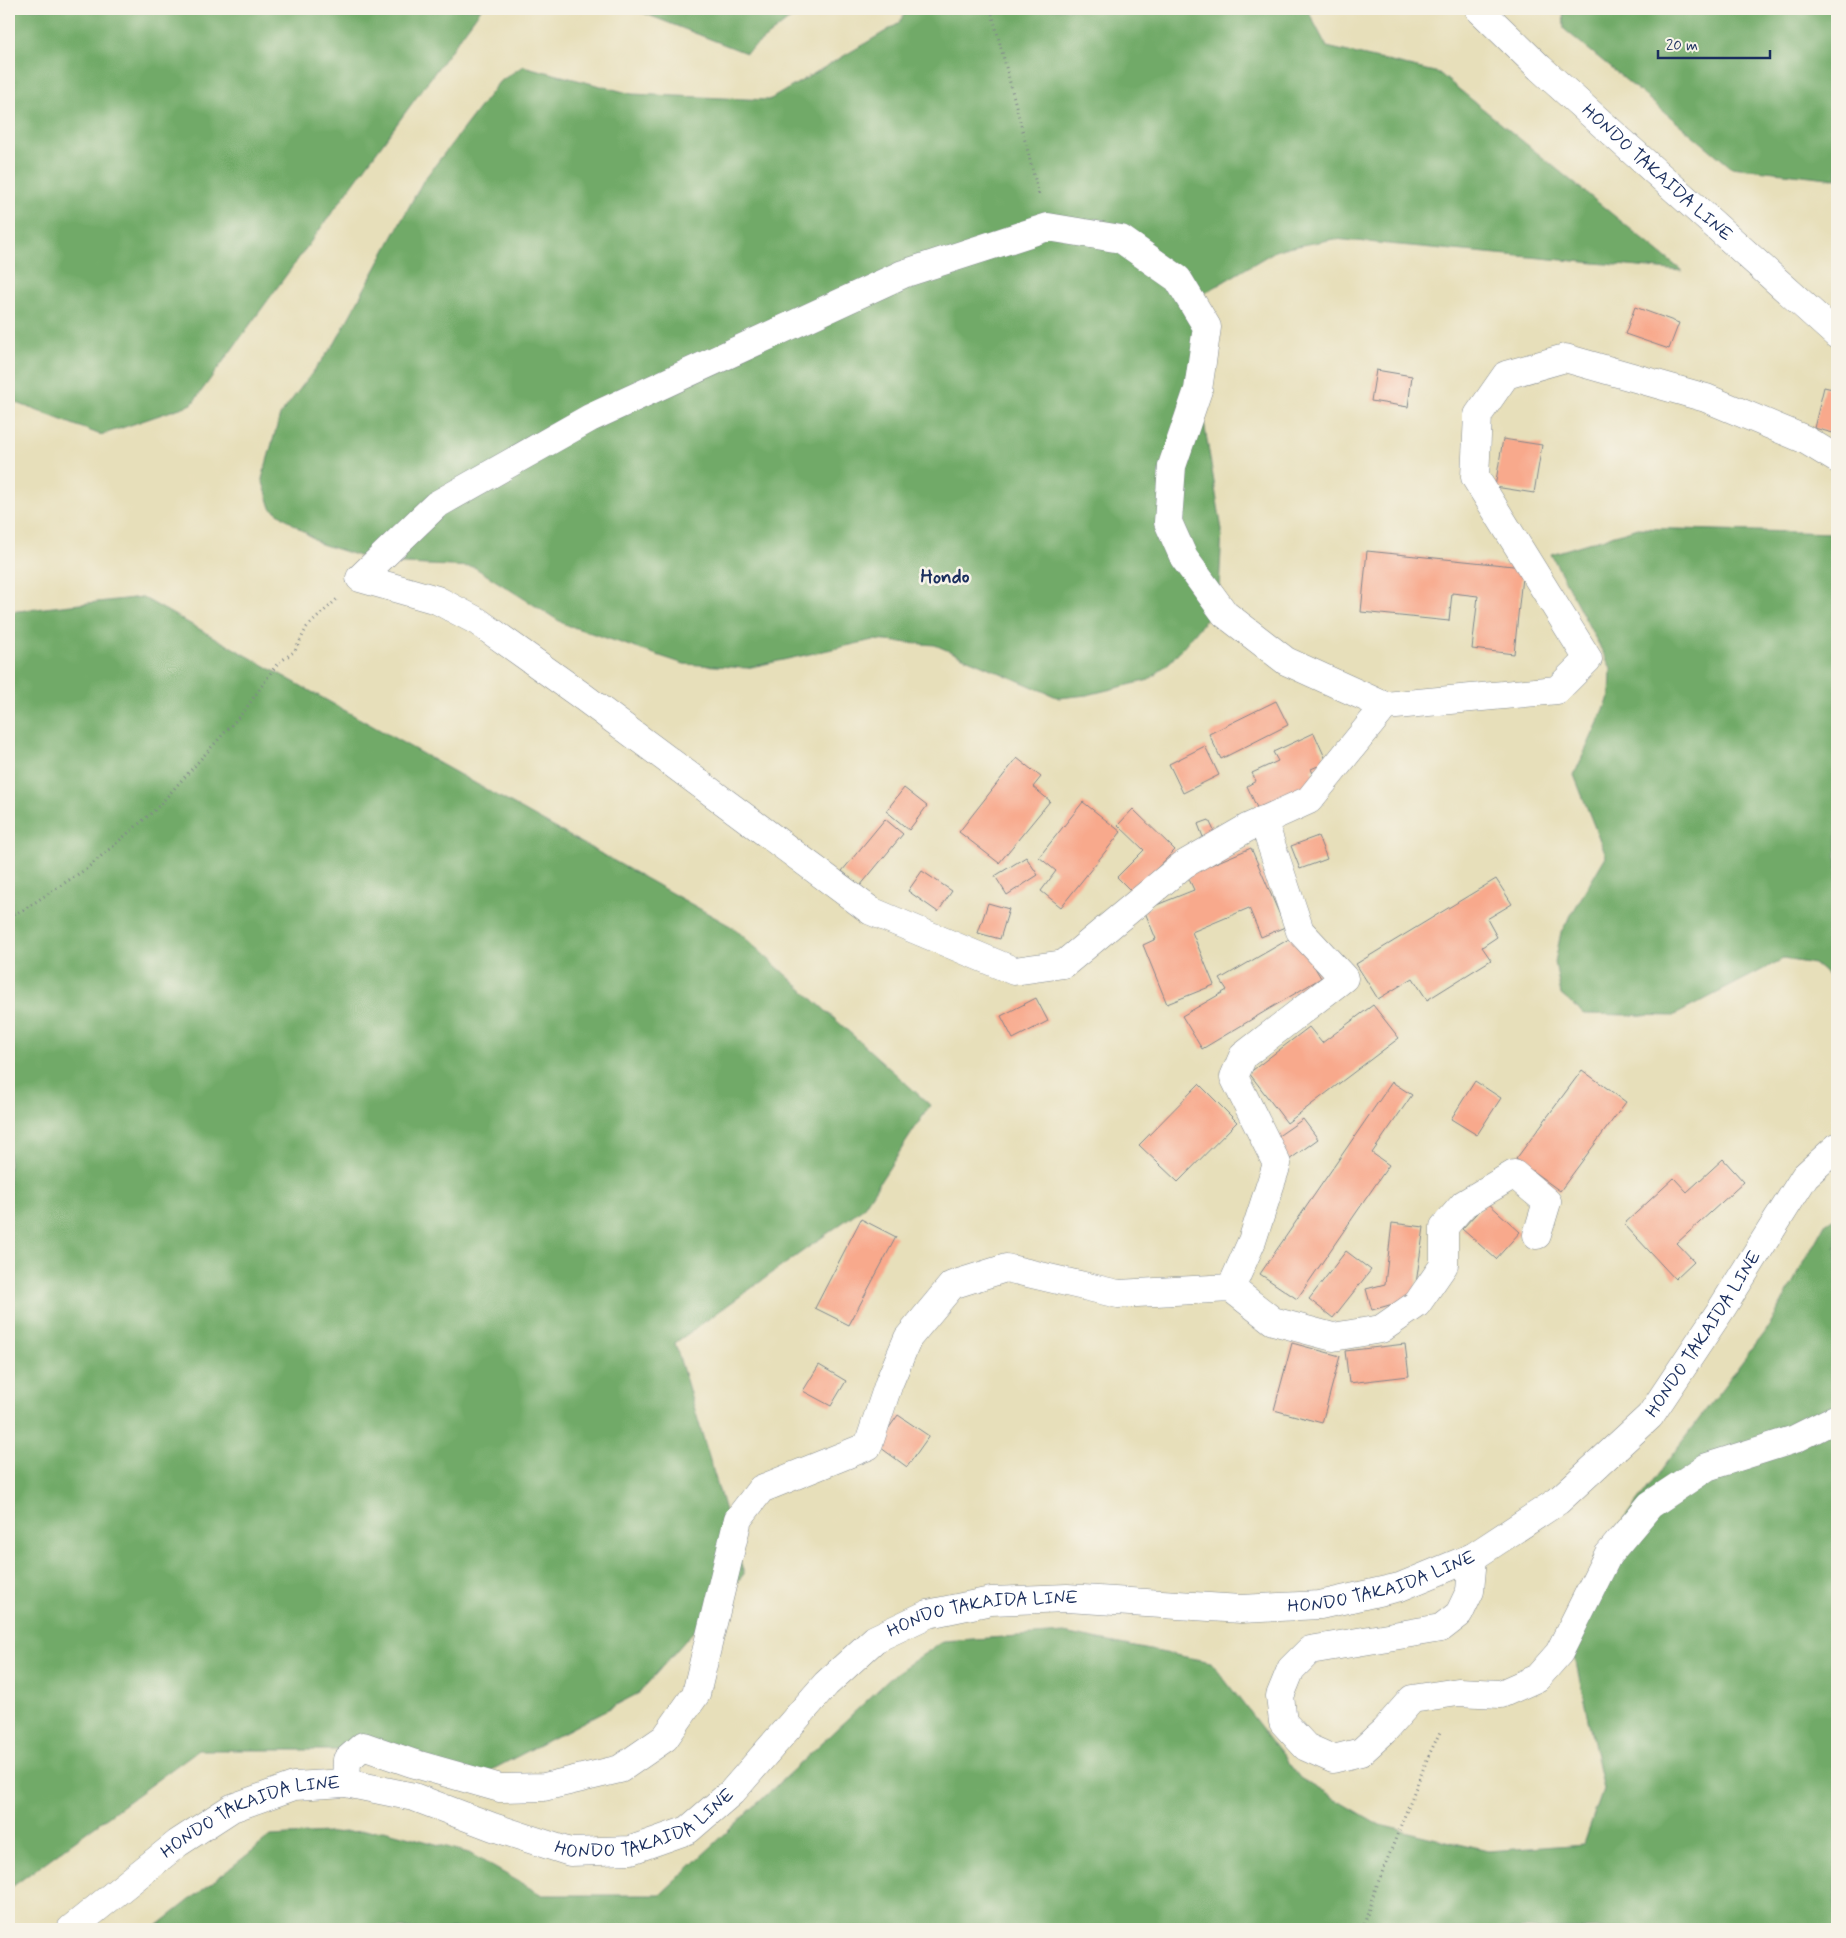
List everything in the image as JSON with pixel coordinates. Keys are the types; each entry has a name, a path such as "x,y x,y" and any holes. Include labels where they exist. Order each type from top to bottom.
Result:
{"street":[{"name":"HONDO TAKAIDA LINE","path":"1479,9 1548,74 1837,335"},
{"path":"360,578 436,505 590,418 903,274 1048,227 1121,239 1178,279 1206,327 1198,390 1172,466 1168,522 1184,558 1225,614 1286,660 1385,706 1556,690 1588,659 1475,477 1478,415 1506,375 1565,358 1706,398 1804,439 1837,459"},
{"path":"360,578 436,600 477,621 582,696 870,911 1014,971 1064,964 1183,865 1246,828 1309,800 1385,706"},
{"path":"1231,1288 1252,1240 1277,1164 1234,1077 1242,1056 1344,978 1300,931 1263,820"},
{"name":"HONDO TAKAIDA LINE","path":"71,1929 178,1843 232,1808 294,1786 346,1783 414,1797 493,1827 570,1852 631,1850 688,1830 732,1792 826,1684 874,1639 928,1614 991,1600 1067,1598 1241,1609 1320,1605 1400,1587 1473,1556 1558,1500 1650,1416 1722,1308 1805,1176 1837,1147"},
{"path":"346,1783 347,1760 363,1746 412,1763 500,1788 544,1786 620,1769 665,1738 696,1694 738,1519 761,1489 868,1446 889,1383 908,1338 952,1285 1006,1268 1118,1294 1231,1288 1273,1321 1333,1337 1381,1329 1417,1304 1444,1265 1444,1227 1464,1204 1514,1174 1547,1202 1536,1235"},
{"path":"1473,1556 1470,1592 1459,1614 1441,1628 1310,1650 1291,1669 1280,1696 1283,1722 1306,1747 1333,1759 1361,1752 1384,1731 1412,1700 1458,1692 1501,1694 1537,1678 1559,1653 1608,1555 1650,1505 1707,1467 1795,1440 1837,1418"}],"path":[{"path":"990,9 1048,227"},
{"path":"9,916 23,910 86,869 154,810 245,710 277,664 295,651 307,627 360,578"},
{"path":"1363,1929 1372,1898 1428,1757 1458,1692"}],"green space":[{"path":"9,9 481,9 192,404 101,435 9,400"},
{"path":"633,9 803,9 746,53"},
{"path":"908,9 1307,9 1327,47 1439,73 1682,271 1334,239 1277,250 1198,297 1197,380 1222,530 1219,590 1209,616 1171,661 1149,680 1087,695 1059,698 935,645 873,640 747,668 684,664 564,624 474,567 381,563 321,544 271,508 262,479 280,415 335,343 423,181 499,82 523,66 632,94 769,100 898,24"},
{"path":"1563,9 1837,9 1837,179 1731,167 1564,29"},
{"path":"1638,528 1837,533 1837,983 1814,964 1783,959 1673,1016 1584,1014 1561,995 1555,962 1561,932 1606,856 1574,775 1610,696 1611,668 1551,554"},
{"path":"142,597 734,928 930,1105 863,1208 675,1343 744,1574 639,1693 476,1778 380,1750 198,1750 9,1889 9,612"},
{"path":"1837,1216 1837,1929 153,1929 271,1836 384,1830 469,1853 542,1895 660,1895 896,1673 943,1641 1064,1633 1211,1662 1300,1778 1380,1825 1488,1851 1584,1844 1603,1789 1572,1644 1596,1556 1769,1326 1825,1224"}],"building":[{"path":"1635,307 1679,323 1669,349 1625,334"},
{"path":"1376,370 1412,376 1408,407 1371,401"},
{"path":"1824,387 1837,390 1837,434 1814,428"},
{"path":"1503,439 1542,445 1534,493 1495,487"},
{"path":"1367,551 1523,567 1514,654 1472,649 1478,596 1452,593 1449,621 1361,612"},
{"path":"1276,701 1288,725 1221,759 1209,734"},
{"path":"1314,733 1327,762 1311,769 1317,782 1258,810 1247,786 1256,781 1252,773 1278,761 1273,752"},
{"path":"1205,746 1219,775 1183,793 1169,764"},
{"path":"1017,758 1041,777 1033,787 1050,801 999,863 959,832"},
{"path":"904,788 927,806 909,830 886,811"},
{"path":"1083,802 1121,832 1061,907 1041,891 1056,871 1039,857"},
{"path":"1133,809 1175,850 1133,893 1117,877 1144,850 1118,825"},
{"path":"885,819 903,834 860,886 842,871"},
{"path":"1209,820 1215,833 1203,837 1198,824"},
{"path":"1318,836 1327,859 1300,869 1291,846"},
{"path":"1251,848 1285,927 1261,937 1249,908 1192,932 1214,985 1167,1004 1143,945 1156,939 1144,910 1194,890 1187,875"},
{"path":"1026,857 1038,875 1007,895 995,876"},
{"path":"922,871 952,891 938,912 908,891"},
{"path":"1496,879 1512,904 1487,919 1497,937 1482,947 1491,960 1427,1000 1413,978 1378,999 1356,964"},
{"path":"988,903 1009,909 1000,939 978,933"},
{"path":"1296,935 1321,978 1202,1049 1182,1016 1227,990 1220,979"},
{"path":"1036,998 1048,1021 1013,1039 1001,1016"},
{"path":"1373,1005 1399,1038 1287,1123 1249,1073 1309,1027 1322,1043"},
{"path":"1582,1070 1626,1102 1560,1191 1516,1159"},
{"path":"1475,1081 1501,1098 1477,1135 1451,1119"},
{"path":"1392,1082 1412,1095 1372,1153 1389,1165 1297,1299 1260,1274"},
{"path":"1199,1084 1237,1122 1178,1182 1139,1145"},
{"path":"1303,1119 1318,1139 1289,1160 1274,1139"},
{"path":"1723,1159 1744,1182 1677,1243 1694,1261 1675,1279 1624,1224 1674,1178 1687,1192"},
{"path":"1487,1202 1520,1232 1496,1259 1462,1229"},
{"path":"861,1219 896,1237 849,1325 815,1308"},
{"path":"1392,1223 1424,1227 1414,1298 1372,1310 1366,1289 1385,1284"},
{"path":"1346,1251 1371,1270 1333,1318 1309,1299"},
{"path":"1292,1343 1340,1356 1322,1423 1274,1410"},
{"path":"1405,1344 1409,1376 1349,1383 1345,1351"},
{"path":"819,1365 846,1381 831,1406 803,1391"},
{"path":"898,1415 929,1436 907,1467 877,1445"}],"district":[{"name":"Hondo","path":"945,577"}]}
